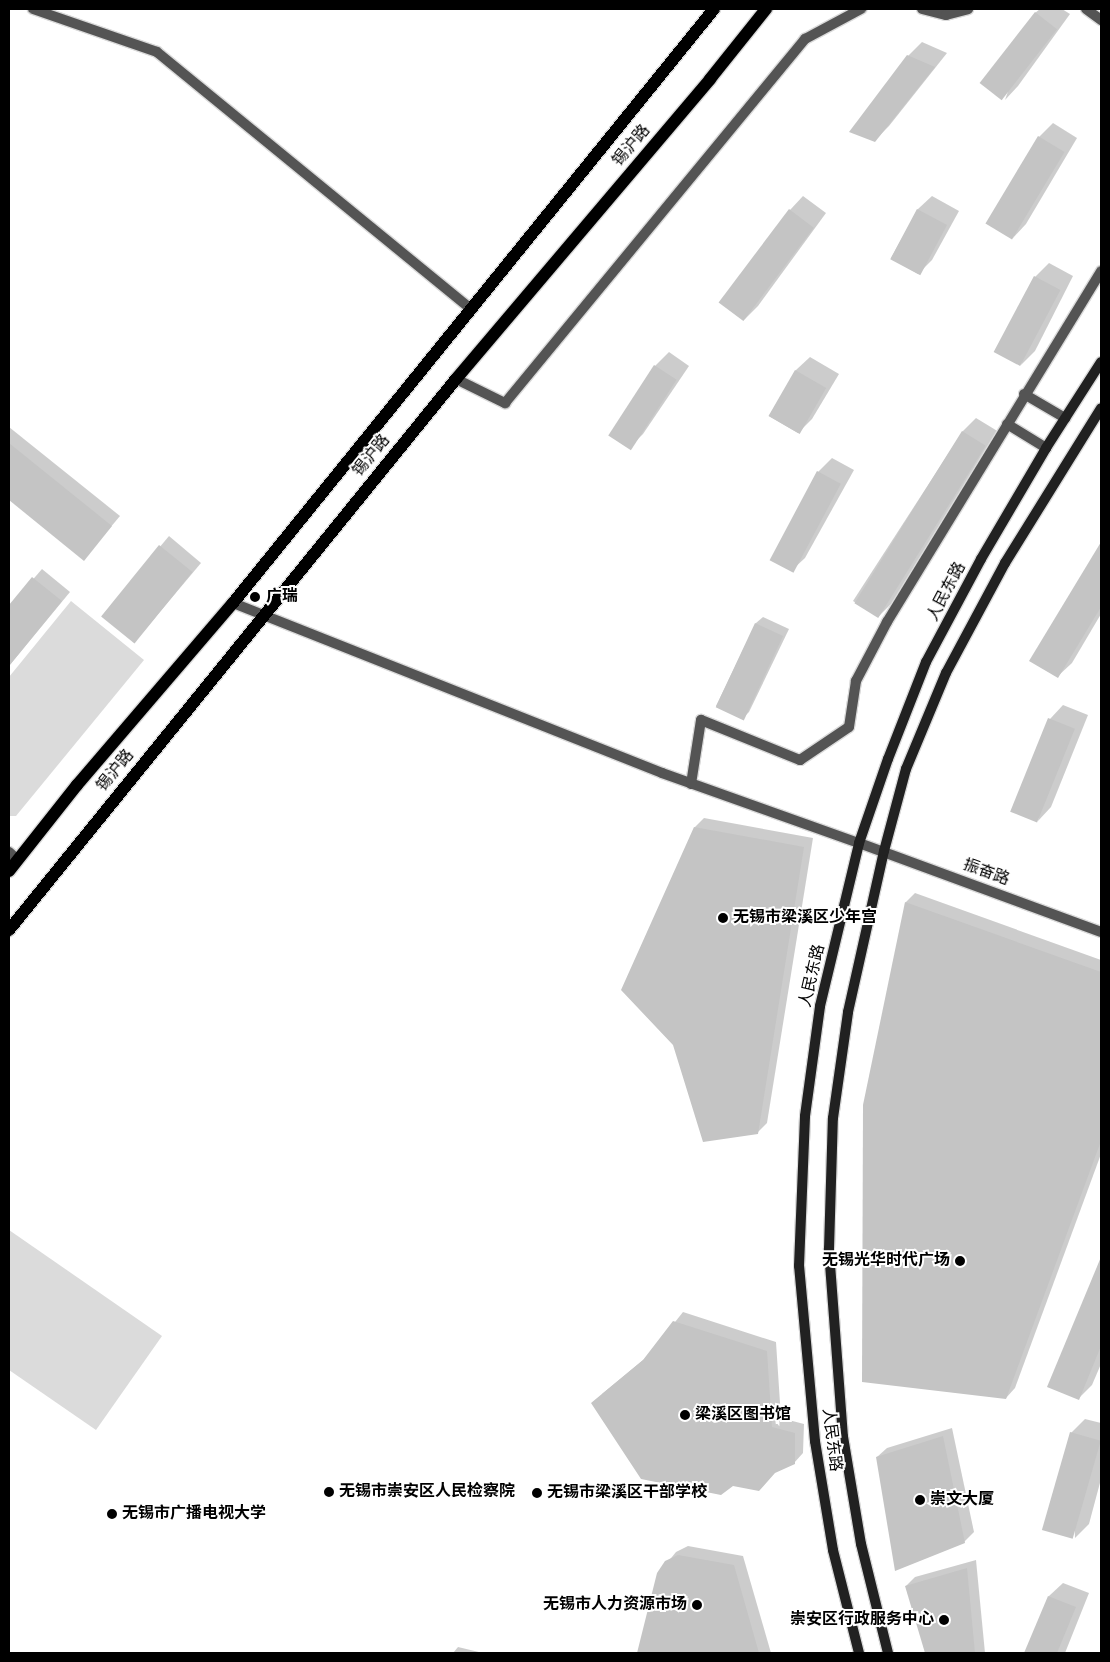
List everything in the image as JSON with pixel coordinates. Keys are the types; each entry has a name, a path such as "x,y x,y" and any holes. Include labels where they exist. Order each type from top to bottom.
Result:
{"main road":[{"name":"锡沪路","path":"9,871 13,856 77,785 233,603 714,9"},
{"name":"锡沪路","path":"9,930 263,614 456,379 710,79 766,9"},
{"name":"人民东路","path":"859,1653 834,1550 815,1441 799,1266 805,1116 818,1025 859,844 888,759 926,662 981,559 1046,448 1101,362"},
{"name":"人民东路","path":"888,1653 861,1544 843,1437 829,1249 836,1099 848,1012 884,851 906,769 946,673 1005,562 1101,408"}],"street":[{"path":"33,9 156,52 471,309"},
{"path":"456,379 505,402 805,39 861,9"},
{"path":"922,9 946,15 968,9"},
{"path":"1086,9 1101,20"},
{"path":"691,784 701,720 800,760 849,727 856,681 887,622 1101,270"},
{"path":"1024,394 1065,418"},
{"path":"1007,424 1046,448"},
{"name":"振奋路","path":"233,603 691,784 859,844 884,851 1101,932"}],"shaded area":[{"path":"71,601 144,660 16,816 9,816 9,677"},
{"path":"9,1230 162,1336 96,1430 9,1370"}],"building":[{"path":"1035,12 1057,29 1002,100 980,83"},
{"path":"907,55 935,67 875,142 849,132"},
{"path":"1038,136 1065,152 1012,239 985,223"},
{"path":"789,209 814,228 743,321 719,302"},
{"path":"917,209 947,225 920,275 890,259"},
{"path":"1034,276 1060,290 1020,366 994,352"},
{"path":"654,365 677,380 631,450 608,435"},
{"path":"795,370 826,388 800,434 768,416"},
{"path":"962,431 986,446 878,618 854,603"},
{"path":"9,443 112,526 84,561 9,500"},
{"path":"817,471 841,484 793,573 770,560"},
{"path":"1101,542 1101,607 1058,678 1029,661"},
{"path":"159,545 192,572 135,644 101,616"},
{"path":"32,577 62,601 9,666 9,605"},
{"path":"755,623 783,636 744,720 716,707"},
{"path":"1048,718 1075,729 1037,823 1010,812"},
{"name":"无锡市梁溪区少年宫","path":"694,827 804,847 758,1134 703,1142 673,1045 621,990"},
{"name":"无锡光华时代广场","path":"905,902 1101,972 1101,1141 1006,1399 862,1382 863,1105"},
{"path":"1101,1257 1101,1346 1079,1400 1047,1387"},
{"name":"梁溪区图书馆","path":"673,1321 767,1351 772,1427 795,1433 795,1464 775,1473 759,1491 733,1486 721,1495 641,1479 591,1403 643,1360"},
{"path":"1070,1432 1101,1441 1073,1539 1042,1530"},
{"name":"崇文大厦","path":"943,1436 965,1543 895,1571 876,1457"},
{"name":"无锡市人力资源市场","path":"678,1555 734,1565 759,1653 637,1653 657,1573 665,1561"},
{"name":"崇安区行政服务中心","path":"967,1568 975,1653 925,1653 905,1586"},
{"path":"1048,1596 1076,1607 1057,1653 1024,1653"}],"place":[{"name":"广瑞","path":"255,597"},
{"name":"无锡市梁溪区少年宫","path":"723,918"},
{"name":"无锡光华时代广场","path":"960,1261"},
{"name":"梁溪区图书馆","path":"685,1415"},
{"name":"无锡市崇安区人民检察院","path":"329,1492"},
{"name":"无锡市梁溪区干部学校","path":"537,1493"},
{"name":"崇文大厦","path":"920,1500"},
{"name":"无锡市广播电视大学","path":"112,1514"},
{"name":"无锡市人力资源市场","path":"697,1605"},
{"name":"崇安区行政服务中心","path":"944,1620"}]}
